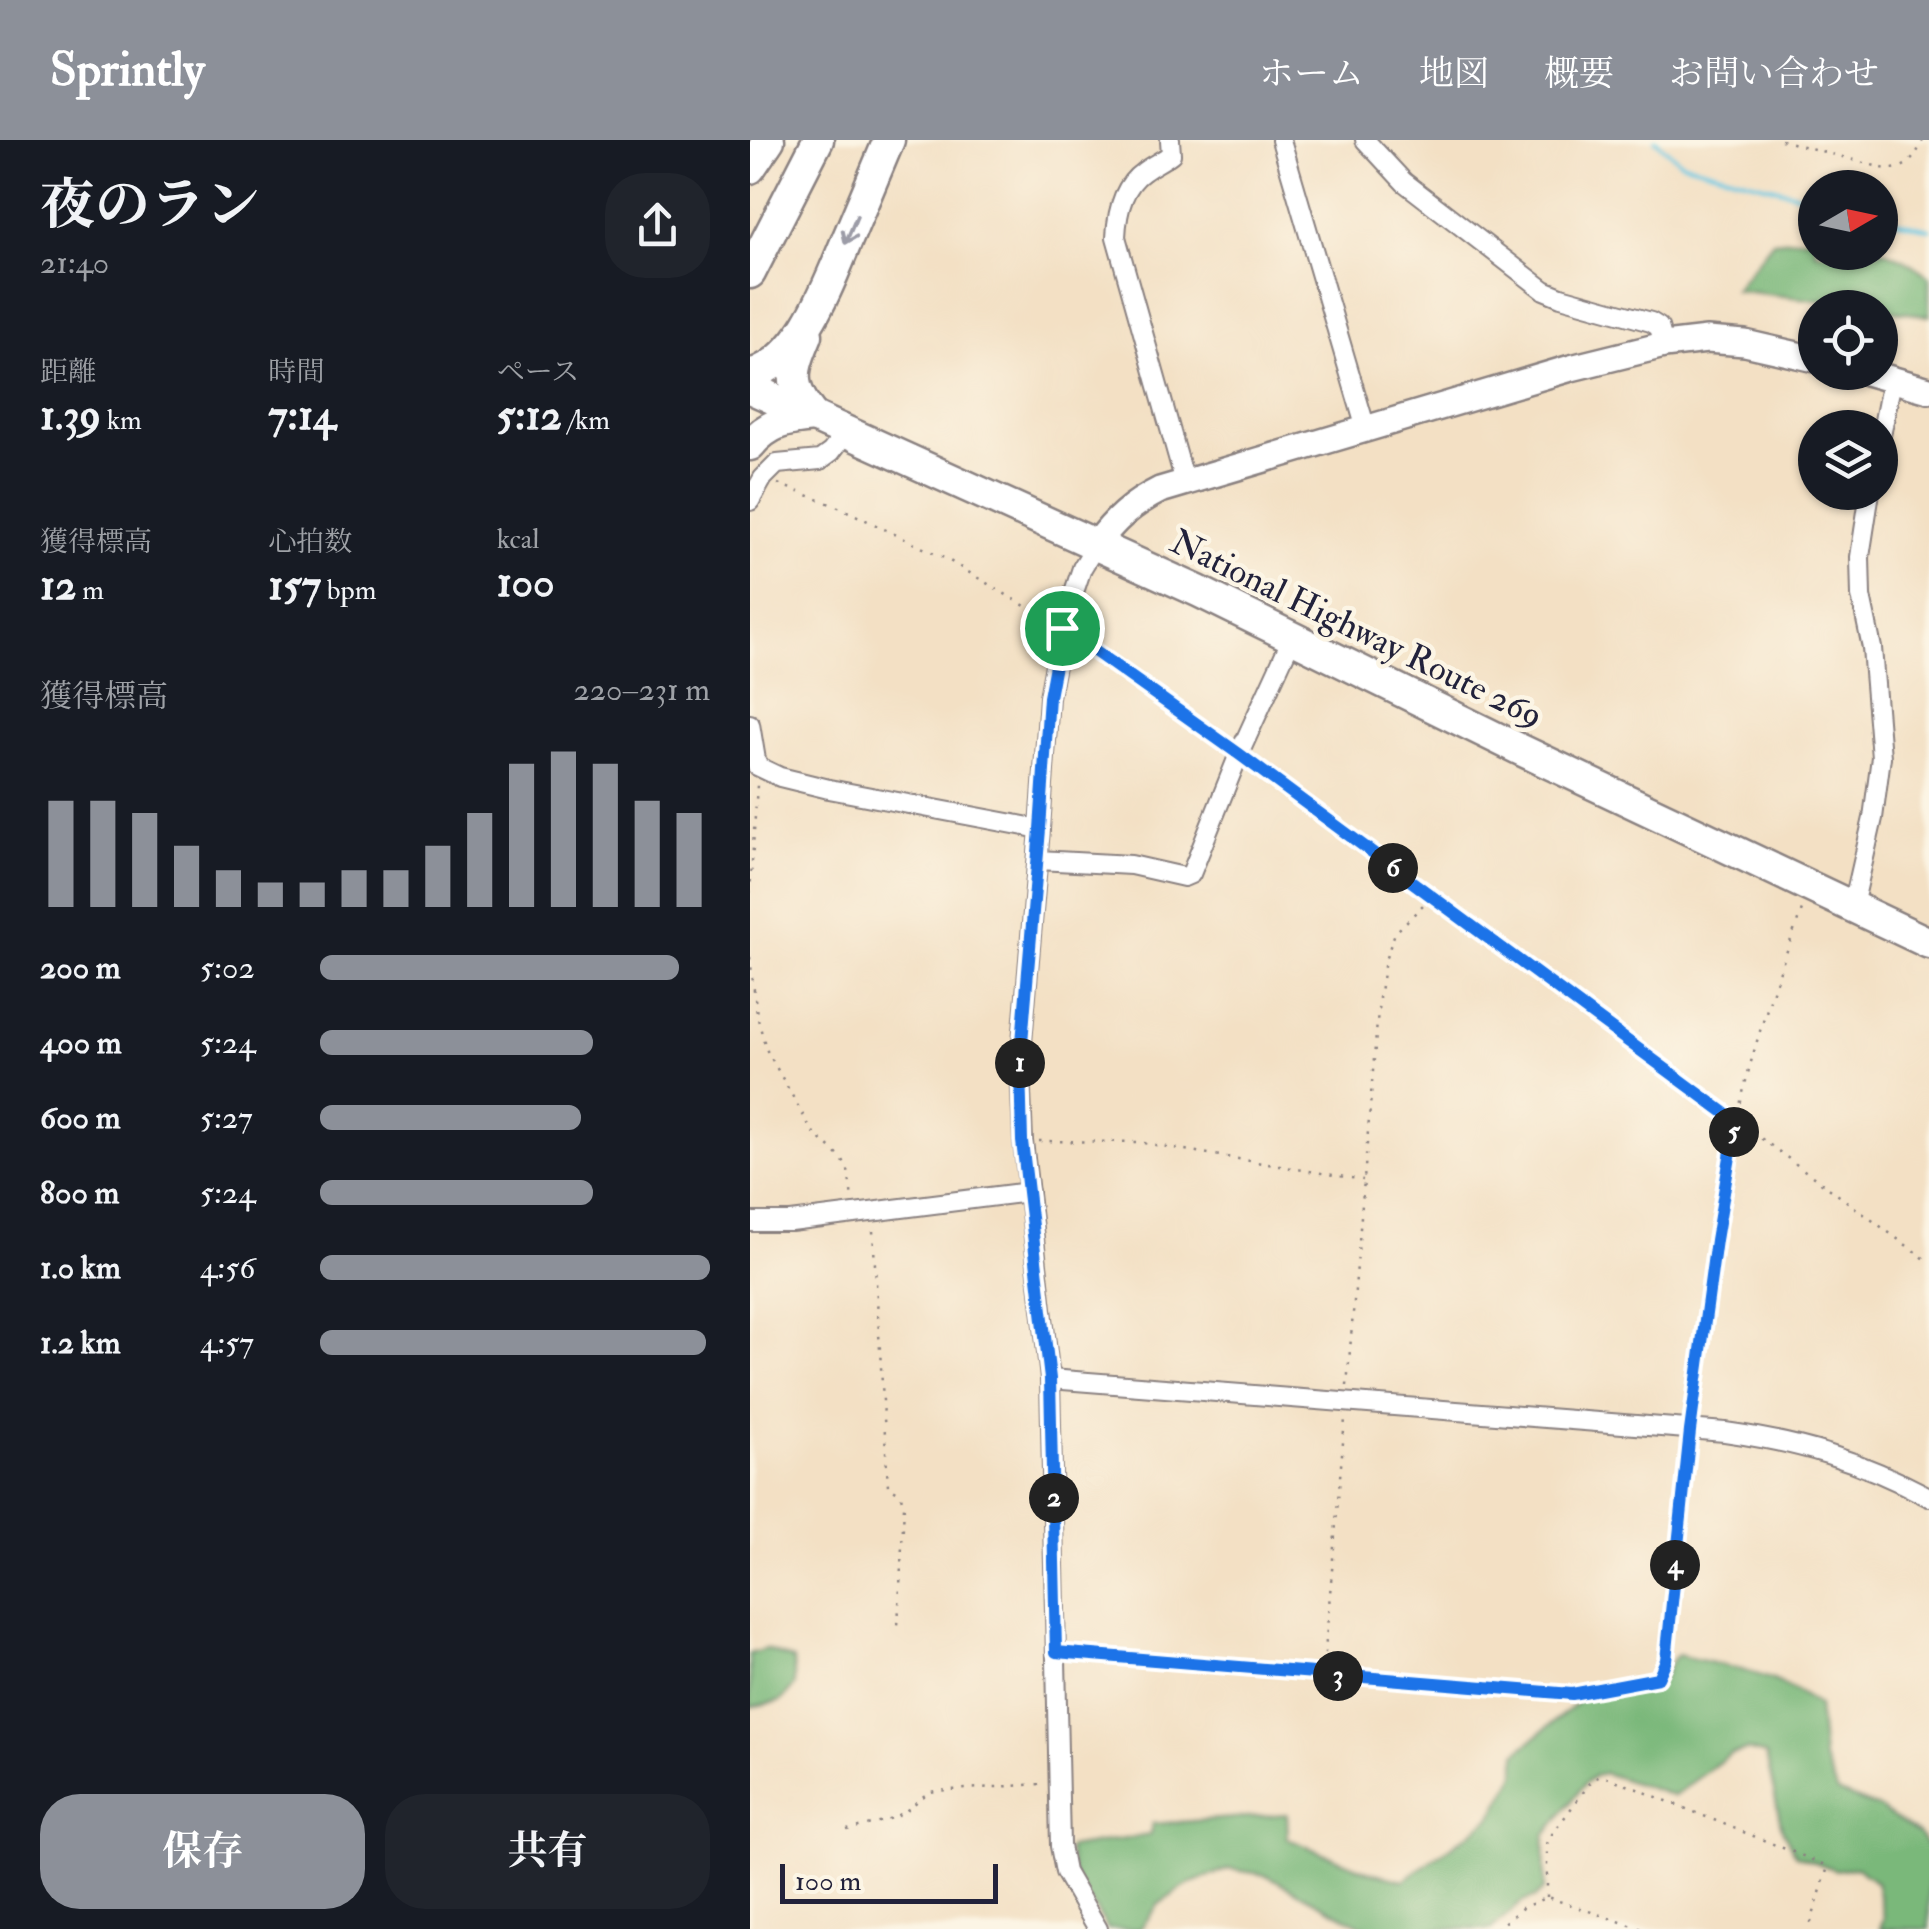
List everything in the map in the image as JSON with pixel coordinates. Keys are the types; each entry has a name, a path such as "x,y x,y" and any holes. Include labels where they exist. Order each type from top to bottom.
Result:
{"highway":[{"path":"750,168 769,140"},
{"path":"750,273 818,140"},
{"path":"750,445 776,423 814,417 798,394 795,364 889,140"},
{"path":"750,375 786,352 820,304"},
{"name":"National Highway Route 269","path":"750,388 1293,636 1449,715 1929,943"}],"street":[{"path":"1170,140 1171,154 1141,173 1126,193 1116,237 1184,482"},
{"path":"1281,140 1366,429"},
{"path":"1365,140 1404,182 1544,290 1651,322 1660,327 1664,346"},
{"path":"1098,1929 1065,1872 1060,1846 1050,1379 1022,1141 1020,1066 1049,697 1062,628 1082,568 1114,521 1139,500 1184,482 1570,368 1664,346 1707,340 1745,343 1798,355"},
{"path":"1898,382 1929,390"},
{"path":"750,501 776,464 820,460 847,430"},
{"path":"1852,906 1873,818 1881,757 1872,648 1861,596 1860,557 1867,510"},
{"path":"1038,860 1131,864 1184,877 1191,874 1239,754 1293,636"},
{"path":"750,724 757,766 780,776 1040,829"},
{"path":"750,1222 791,1222 1028,1192"},
{"path":"1050,1379 1724,1432 1802,1446 1855,1462 1929,1497"}],"path":[{"path":"1781,140 1898,170 1912,162 1923,140"},
{"path":"763,478 841,508 948,560 1062,628 1929,1262"},
{"path":"750,893 757,766"},
{"path":"1056,1652 1572,1694 1658,1678 1666,1660 1690,1431 1736,1121 1779,971 1811,886"},
{"path":"1324,1675 1379,998 1385,960 1395,933 1431,896"},
{"path":"750,956 766,1049 812,1132 842,1159 863,1213 888,1486 900,1493 904,1506 898,1626"},
{"path":"1022,1141 1138,1142 1364,1180"},
{"path":"1547,1897 1550,1837 1593,1779 1601,1776 1825,1864 1827,1870 1809,1929"},
{"path":"847,1830 894,1817 935,1791 1058,1783"},
{"path":"1496,1929 1522,1908 1547,1897 1642,1929"}],"green space":[{"path":"1798,239 1798,270 1898,270 1898,256 1904,259 1929,276 1929,316 1898,312 1898,290 1798,290 1798,298 1734,290 1773,241"},
{"path":"766,1649 793,1660 795,1685 781,1701 750,1707 750,1654"},
{"path":"1678,1655 1769,1678 1818,1706 1823,1758 1837,1792 1879,1808 1919,1834 1929,1848 1929,1929 1880,1929 1884,1917 1876,1883 1857,1867 1836,1870 1796,1855 1782,1829 1766,1755 1747,1750 1730,1754 1674,1796 1604,1773 1586,1782 1545,1836 1544,1889 1522,1902 1492,1929 1368,1929 1266,1875 1229,1869 1191,1883 1159,1904 1140,1929 1108,1929 1073,1874 1068,1848 1150,1835 1152,1824 1287,1814 1288,1839 1370,1872 1404,1880 1491,1818 1516,1774 1516,1753 1584,1697 1661,1681"}],"waterway":[{"path":"1655,140 1681,162 1798,194"},
{"path":"1898,221 1929,229"}],"route":[{"path":"1062,628 1736,1121 1690,1431 1666,1660 1658,1678 1572,1694 1056,1652 1050,1379 1022,1141 1020,1066 1049,697 1062,628"}]}
